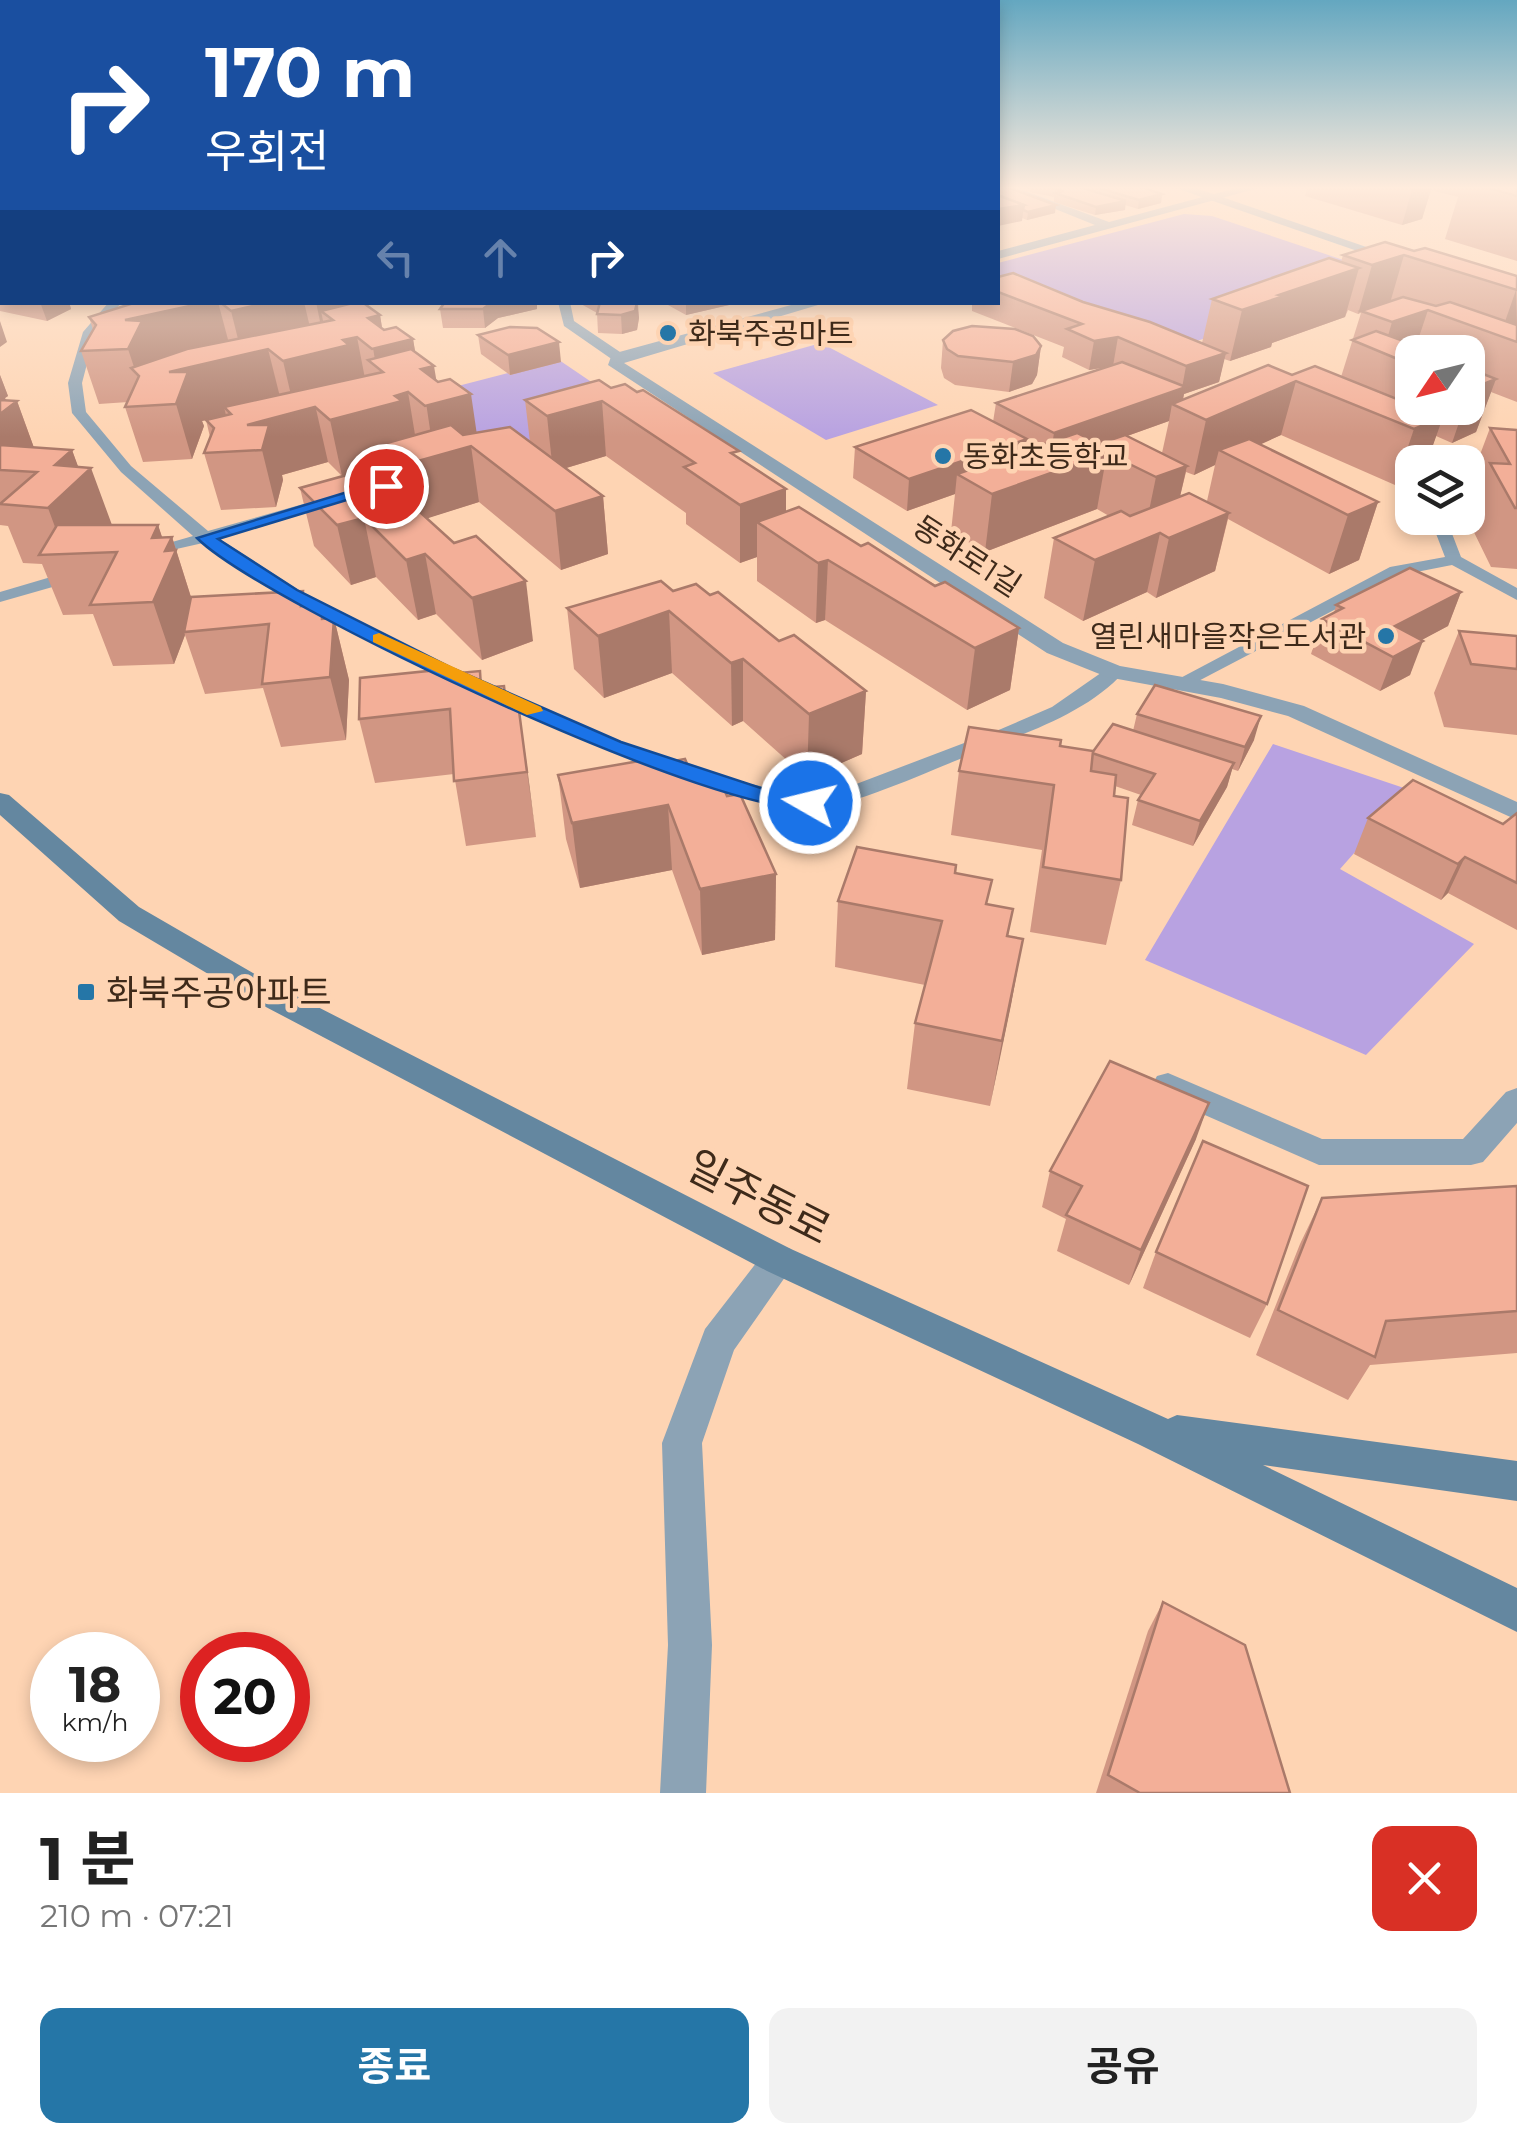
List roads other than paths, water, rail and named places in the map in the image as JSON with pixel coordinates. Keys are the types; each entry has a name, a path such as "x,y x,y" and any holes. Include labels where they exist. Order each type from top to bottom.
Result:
{"main road":[{"name":"일주동로","path":"0,801 130,914 257,989 779,1260 1152,1431 1517,1610"},
{"path":"1152,1431 1517,1481"}],"street":[{"path":"618,358 810,305"},
{"name":"동화로1길","path":"618,358 616,365 624,373 1028,631 1115,672 1296,712 1517,812"},
{"path":"1168,1085 1319,1152 1471,1152 1517,1101"},
{"path":"683,1793 690,1645 682,1442 718,1341 779,1260"}],"lane":[{"path":"113,305 89,332 75,383 79,413 126,470 205,538 291,593 447,673 614,746 762,796 810,803 858,792 1059,711 1115,672"},
{"path":"565,305 568,323 618,358"},
{"path":"1485,455 1517,439"},
{"path":"130,559 422,475"},
{"path":"1444,535 1454,560"},
{"path":"1180,684 1396,571 1454,560 1517,595"},
{"path":"0,596 93,570"}],"place":[{"name":"화북주공마트","path":"668,333"},
{"name":"동화초등학교","path":"943,456"},
{"name":"열린새마을작은도서관","path":"1386,636"},
{"name":"화북주공아파트","path":"86,992"}]}
